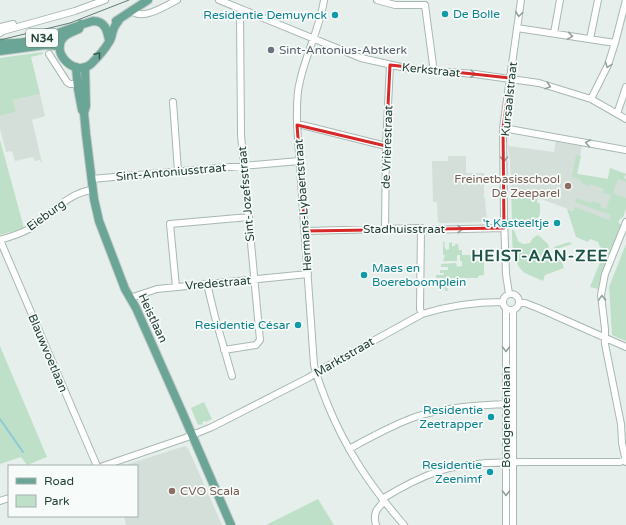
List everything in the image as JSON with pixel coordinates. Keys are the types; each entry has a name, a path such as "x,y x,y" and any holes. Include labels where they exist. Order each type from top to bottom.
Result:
{"main road":[{"name":"N34","path":"0,45 30,42 81,24 97,21 104,25 119,20 148,0"},
{"path":"76,67 85,67 90,65 110,42 113,28 119,20"},
{"name":"N34","path":"76,67 65,61 62,57 60,46 65,36 79,29 81,24"},
{"path":"104,25 107,29 110,42"},
{"name":"N34","path":"0,45 60,46"},
{"name":"Heistlaan","path":"76,67 81,106 84,113 92,190 99,221 130,298 136,308 231,525"},
{"name":"Heistlaan","path":"84,113 86,106 85,67"}],"street":[{"path":"0,33 90,6 105,0"},
{"path":"132,11 139,14 151,13 177,0"},
{"name":"Kerkstraat","path":"219,0 361,58 390,65 432,71 539,82 591,99 626,119"},
{"name":"Hermans-Lybaertstraat","path":"324,0 322,12 300,80 297,94 299,161 316,374 332,417 349,449 367,479 404,525"},
{"path":"377,0 395,5 425,5 433,65 432,71"},
{"name":"Kursaalstraat","path":"509,294 506,274 504,228 504,128 521,0"},
{"path":"554,33 560,0"},
{"path":"590,39 598,0"},
{"path":"591,99 608,65 626,0"},
{"name":"Sint-Jozefsstraat","path":"224,350 256,345 260,340 241,135 240,14 242,10"},
{"path":"0,27 58,15"},
{"path":"517,28 615,43"},
{"path":"49,54 67,82 70,84 78,84"},
{"name":"de Vrièrestraat","path":"385,229 386,146 390,65"},
{"path":"617,114 626,88"},
{"path":"173,102 178,172"},
{"path":"297,125 302,124 386,146"},
{"path":"504,128 626,150"},
{"name":"Sint-Antoniusstraat","path":"91,179 299,161"},
{"name":"Eieburg","path":"0,240 19,234 30,228 76,194 92,190"},
{"path":"176,287 170,224 249,217"},
{"path":"376,525 374,513 383,500 410,482 440,471 472,464 509,462 626,461 622,443 621,424 604,337 605,329 601,295 606,274 626,222"},
{"path":"421,228 420,309 422,314"},
{"name":"Stadhuisstraat","path":"305,231 421,228 425,230 504,228"},
{"name":"Blauwvoetlaan","path":"0,240 97,465"},
{"name":"Vredestraat","path":"130,298 157,289 308,274"},
{"path":"207,284 232,376"},
{"path":"509,294 516,296 519,303 518,306 510,310 503,305 502,302 505,296 509,294"},
{"name":"Marktstraat","path":"106,465 212,427 316,374 422,314 439,309 481,303 502,302"},
{"path":"519,303 525,303 538,308 626,347"},
{"name":"Bondgenotenlaan","path":"506,525 513,404 510,310"},
{"name":"Bondgenotenlaan","path":"510,310 506,404 513,525"},
{"path":"349,449 388,429 417,417 455,408 513,404"}],"highlighted area":[{"path":"390,65 510,78 503,128 504,228 305,231 297,125 386,146"}],"shaded area":[{"path":"40,94 45,116 32,120 42,163 40,160 35,161 33,157 15,161 12,151 6,152 0,129 0,116 16,112 13,100"},
{"name":"Freinetbasisschool De Zeeparel","path":"556,140 567,144 582,145 577,174 608,179 610,168 626,174 624,178 626,179 626,208 623,217 618,222 621,225 620,228 519,191 511,191 508,146 554,152"},
{"path":"448,156 466,156 466,173 484,173 484,198 487,222 438,223 437,202 433,202 432,161 448,161"},
{"name":"CVO Scala","path":"185,446 188,448 222,525 126,525 124,517 138,517 138,465 125,465"}],"green space":[{"path":"43,52 43,54 31,57 40,94 13,100 16,112 0,116 0,58"},
{"path":"0,140 24,228 0,235"},
{"path":"576,155 581,156 577,174 608,179 610,168 626,174 624,178 626,179 626,182 618,179 613,193 626,198 626,208 623,217 618,222 621,225 601,275 598,289 590,287 605,250 600,247 598,242 590,239 588,242 576,237 567,209 573,211 575,207 609,220 611,215 575,202 576,198 591,203 592,201 601,204 600,207 606,209 611,195 603,193 604,189 590,184 589,186 581,183 581,180 572,177"},
{"path":"511,191 519,191 538,198 537,202 540,204 540,214 535,225 531,226 528,224 512,223"},
{"path":"512,229 515,232 518,241 523,244 530,243 533,238 538,235 548,244 549,249 545,251 547,258 551,258 556,255 554,247 569,242 571,243 572,244 557,249 564,268 545,275 543,281 525,273 517,264 515,259"},
{"path":"443,242 445,242 444,247 446,250 449,249 449,243 452,242 452,246 458,244 459,250 462,250 462,255 472,255 472,261 484,261 484,275 478,276 478,278 449,278 450,283 447,283 448,291 445,291 443,278 436,278 436,275 444,275 444,273 440,273 440,270 448,270 448,267 441,267 441,264 456,263 457,267 462,266 462,261 460,261 460,255 457,255 457,261 443,261 445,255 443,255"},
{"path":"626,244 626,341 612,335 609,287"},
{"path":"0,346 47,457 27,465 21,457 0,464"},
{"path":"204,402 212,419 198,425 191,408"},
{"path":"318,499 334,525 266,525"}],"waterway":[{"path":"0,419 23,452"}],"tram line":[{"path":"0,40 70,23 129,0"}],"place":[{"name":"De Bolle","path":"445,14"},
{"name":"Residentie Demuynck","path":"335,15"},
{"name":"Sint-Antonius-Abtkerk","path":"271,50"},
{"name":"Freinetbasisschool De Zeeparel","path":"568,186"},
{"name":"'t Kasteeltje","path":"557,223"},
{"name":"Maes en Boereboomplein","path":"364,275"},
{"name":"Residentie César","path":"298,325"},
{"name":"Residentie Zeetrapper","path":"491,417"},
{"name":"Residentie Zeenimf","path":"490,472"},
{"name":"CVO Scala","path":"172,491"}],"district":[{"name":"HEIST-AAN-ZEE","path":"540,256"}]}
